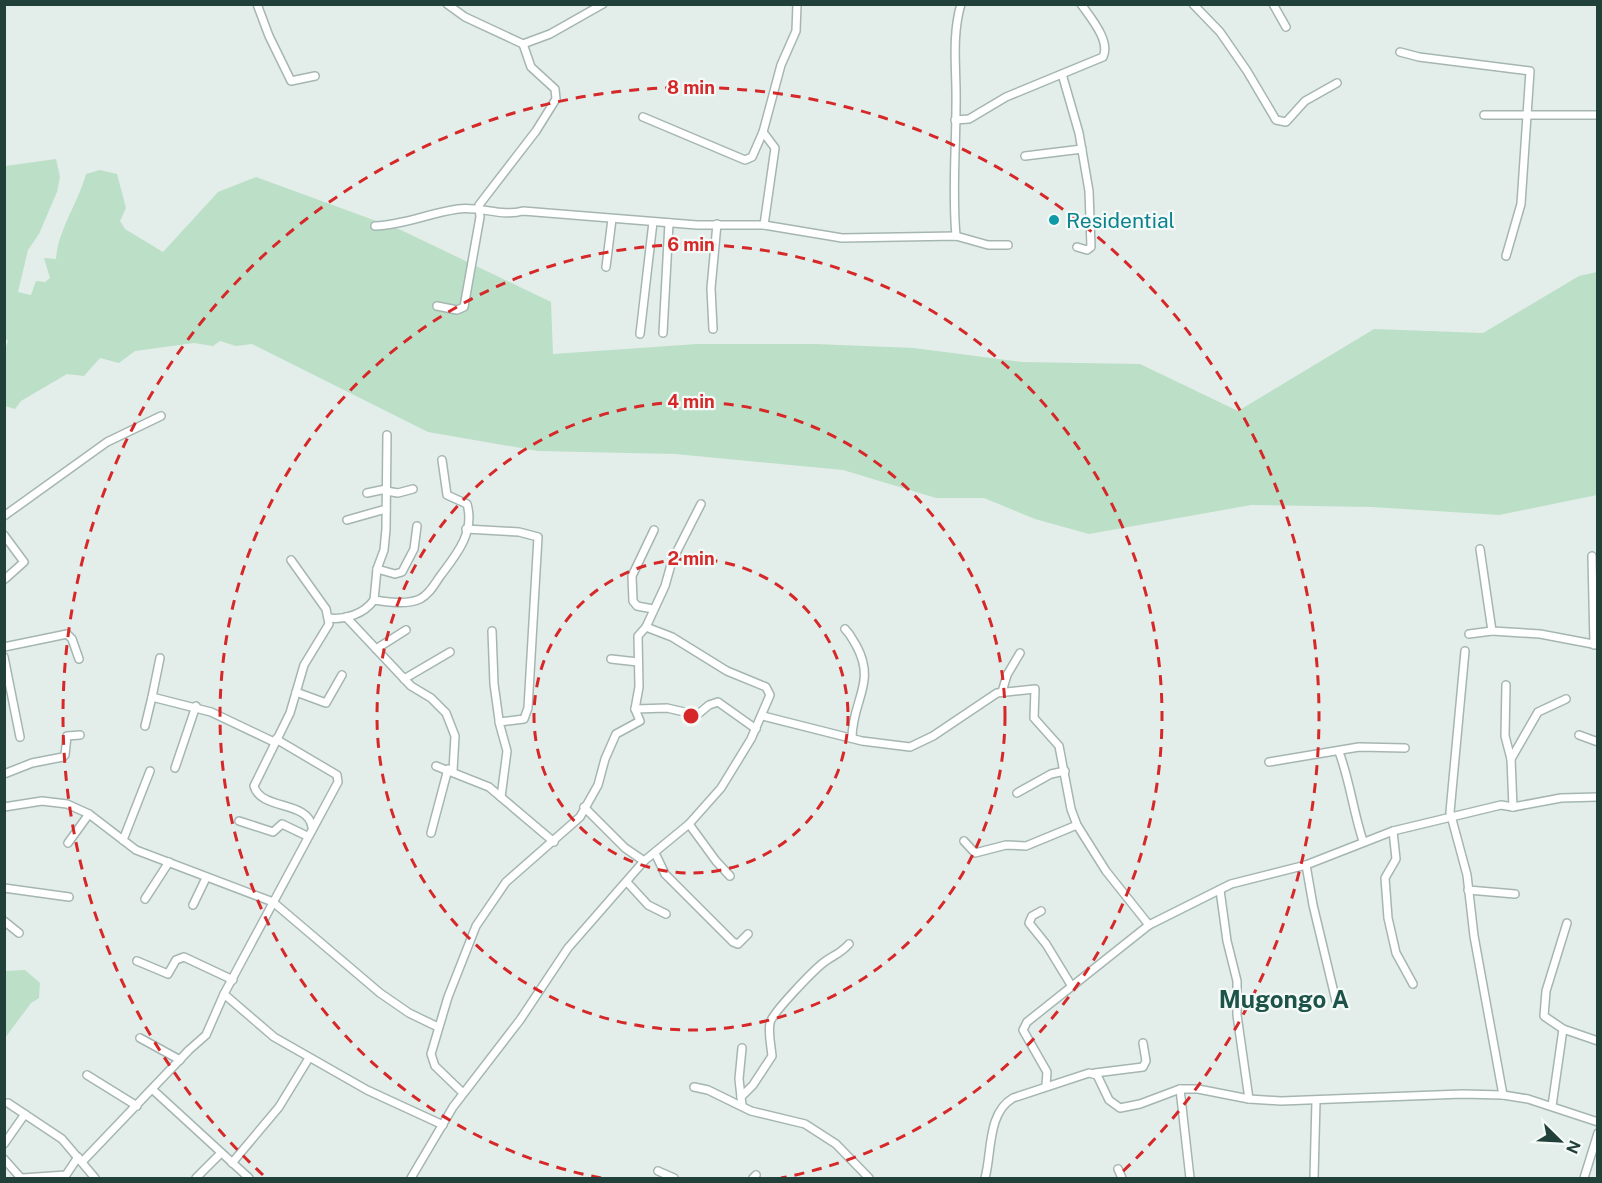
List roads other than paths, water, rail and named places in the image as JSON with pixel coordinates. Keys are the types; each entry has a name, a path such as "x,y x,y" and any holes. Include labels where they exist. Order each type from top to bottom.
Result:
{"street":[{"path":"257,4 269,36 291,81 315,76"},
{"path":"447,4 465,17 524,44 536,41 603,4"},
{"path":"643,117 745,160 752,157 763,132 781,65 796,31 797,4"},
{"path":"956,236 952,163 955,120 955,30 961,4"},
{"path":"955,120 969,119 1006,97 1105,54 1098,29 1081,4"},
{"path":"1193,4 1220,32 1247,71 1276,120 1286,122 1305,101 1337,83"},
{"path":"1273,4 1286,27"},
{"path":"436,306 457,310 464,307 480,217 479,209 487,192 536,131 556,99 555,89 531,67 524,44"},
{"path":"1400,52 1491,67 1527,69 1531,74 1521,204 1506,255"},
{"path":"1062,74 1082,149 1089,191 1090,247 1088,250 1077,247"},
{"path":"1484,115 1598,115"},
{"path":"763,132 775,148 764,225"},
{"path":"1024,156 1082,149"},
{"path":"375,226 399,225 459,209 479,209 669,223 764,225 842,238 956,236 988,245 1008,246"},
{"path":"606,267 612,219"},
{"path":"640,334 653,222"},
{"path":"663,333 669,223"},
{"path":"713,329 711,288 717,225"},
{"path":"4,516 107,442 161,416"},
{"path":"329,618 346,617 369,606 374,600 377,569 384,550 387,435"},
{"path":"374,600 406,602 423,597 461,550 469,512 467,504 447,495 442,460"},
{"path":"367,493 386,490 398,493 413,489"},
{"path":"463,1093 432,1062 433,1044 481,917 506,882 580,817 598,784 605,759 616,734 640,721 635,709 639,687 636,643 646,627 665,586 672,561 701,504"},
{"path":"347,520 386,509"},
{"path":"377,569 394,574 402,572 414,549 417,526"},
{"path":"466,529 519,532 538,537 528,711 524,719 499,720"},
{"path":"653,609 637,606 633,601 632,576 654,530"},
{"path":"4,535 24,562 5,579"},
{"path":"1480,549 1492,631"},
{"path":"1469,634 1492,631 1540,634 1596,645 1593,556"},
{"path":"291,560 326,609 329,624 304,665 290,713 275,740 255,789 264,799 301,812 310,819 312,827"},
{"path":"346,617 404,679 446,713 455,736 451,770 431,833"},
{"path":"411,1179 463,1093 520,1020 568,948 644,861 689,824 721,788 763,716 771,695 766,687 723,669 672,637 646,627"},
{"path":"846,629 852,635 865,668 864,685 852,719 852,738"},
{"path":"376,649 406,630"},
{"path":"492,631 494,684 499,720 507,751 501,796"},
{"path":"4,647 67,634 72,639 79,659"},
{"path":"1465,651 1459,734 1450,800 1451,817 1468,890 1474,936 1503,1095"},
{"path":"404,679 450,652"},
{"path":"1002,692 1007,675 1020,653"},
{"path":"4,657 20,737"},
{"path":"146,726 160,658"},
{"path":"611,659 638,662"},
{"path":"296,692 326,703 342,675"},
{"path":"1506,685 1505,736 1511,759 1513,807"},
{"path":"763,716 852,738 910,747 933,736 984,700 1002,692 1035,689 1034,718 1057,741 1071,809 1077,825 1106,871 1149,925"},
{"path":"4,1160 22,1179 66,1174 206,1035 224,994 338,782 337,775 275,740 241,724 196,706 152,697"},
{"path":"1511,759 1538,712 1566,699"},
{"path":"635,709 666,708 697,715 709,705 718,702 756,729"},
{"path":"175,768 196,706"},
{"path":"5,772 32,763 63,757 67,736 80,735"},
{"path":"1580,735 1598,742"},
{"path":"1269,762 1359,747 1405,748"},
{"path":"1339,752 1351,785 1356,819 1363,841"},
{"path":"436,766 481,783 501,796 554,842"},
{"path":"123,840 150,771"},
{"path":"1017,793 1051,774 1065,771"},
{"path":"1046,1085 1047,1072 1023,1030 1030,1018 1149,925 1239,881 1306,865 1393,831 1501,805 1513,807 1561,798 1598,797"},
{"path":"4,807 51,801 67,804 89,814 136,850 273,902 380,993 409,1013 438,1027"},
{"path":"584,807 625,848 644,861"},
{"path":"68,843 89,814"},
{"path":"239,821 273,832 282,824 307,836"},
{"path":"689,824 730,876"},
{"path":"964,842 975,853 1006,845 1026,846 1077,825"},
{"path":"1393,831 1395,863 1385,878 1388,918 1396,953 1413,984"},
{"path":"655,853 665,874 733,942 738,944 748,934"},
{"path":"146,899 169,862"},
{"path":"1306,865 1336,1002"},
{"path":"193,905 206,878"},
{"path":"627,882 648,904 666,914"},
{"path":"4,888 69,897"},
{"path":"1220,890 1227,941 1236,971 1237,1015 1249,1099"},
{"path":"1468,890 1515,894"},
{"path":"1041,911 1032,916 1029,923 1047,944 1071,985"},
{"path":"4,921 20,933"},
{"path":"1567,923 1543,1010 1544,1016 1563,1029 1598,1041"},
{"path":"742,1101 772,1056 769,1032 771,1020 811,974 825,961 839,955 849,944"},
{"path":"136,961 168,974 176,960 184,957 233,980"},
{"path":"224,994 274,1037 309,1058 367,1090 443,1125"},
{"path":"1552,1106 1563,1029"},
{"path":"140,1038 180,1060"},
{"path":"985,1179 993,1130 1003,1104 1046,1085 1089,1072 1095,1074 1143,1067 1146,1061 1143,1043"},
{"path":"742,1048 740,1079 742,1101"},
{"path":"232,1163 279,1107 309,1058"},
{"path":"1095,1074 1112,1103 1120,1108 1140,1104 1180,1089 1198,1089 1249,1099 1316,1101 1417,1094 1503,1095 1552,1106 1598,1122"},
{"path":"87,1075 137,1106"},
{"path":"694,1087 742,1101 751,1111 806,1124 836,1144 869,1179"},
{"path":"152,1089 249,1179"},
{"path":"1180,1089 1190,1179"},
{"path":"1314,1179 1316,1101"},
{"path":"8,1103 62,1139 95,1179"},
{"path":"4,1144 25,1114"},
{"path":"1584,1179 1598,1133"},
{"path":"196,1179 221,1153"},
{"path":"1118,1169 1122,1179"},
{"path":"658,1172 674,1179"}],"place":[{"name":"Residential","path":"1054,220"}],"district":[{"name":"Mugongo A","path":"1284,999"}]}
